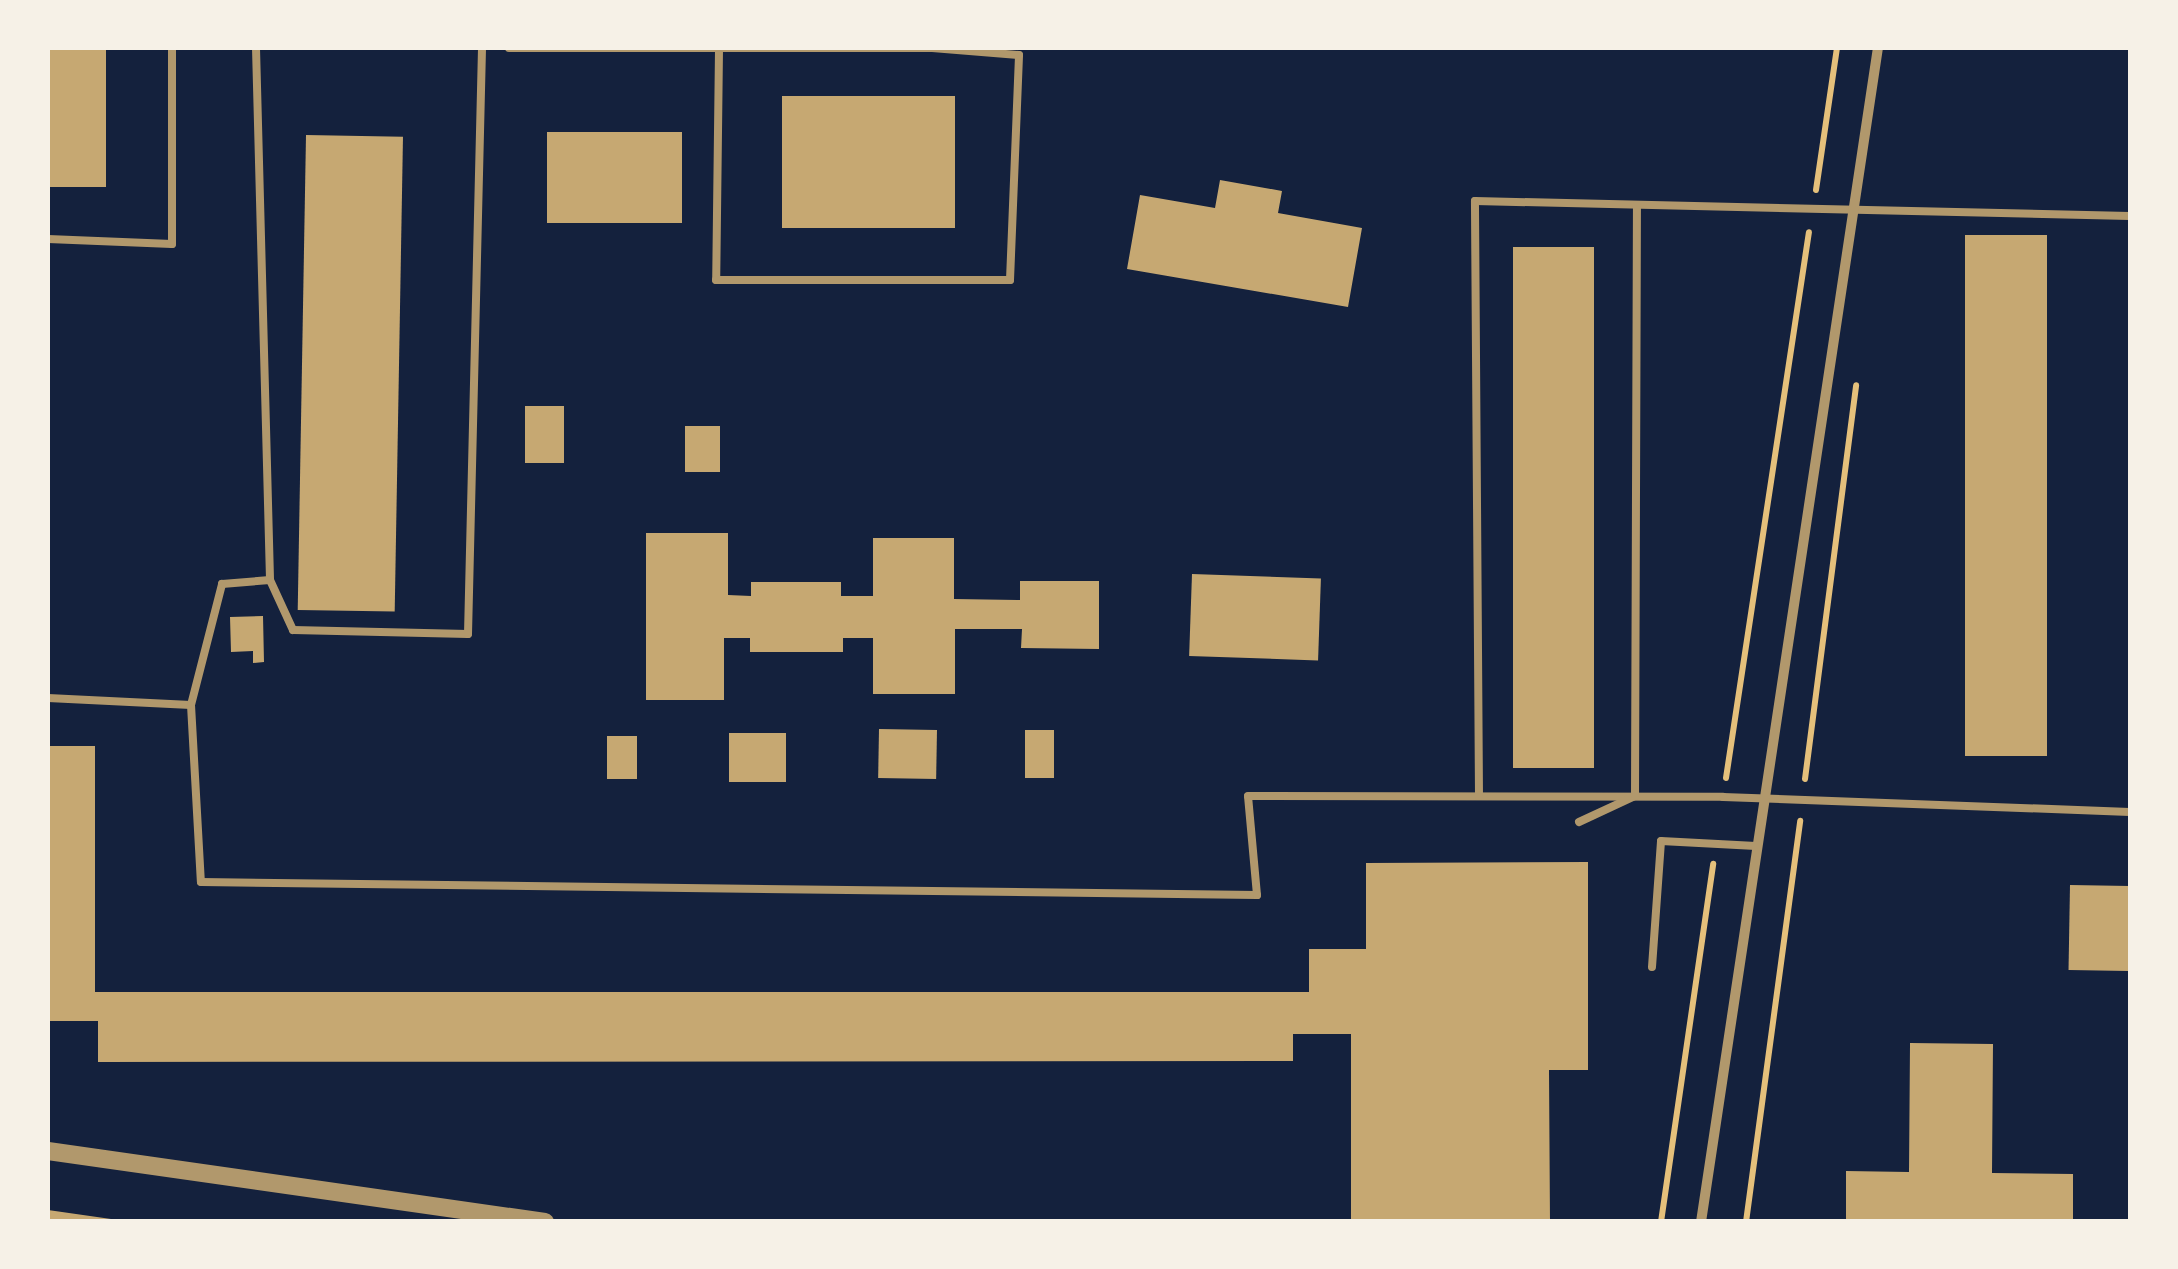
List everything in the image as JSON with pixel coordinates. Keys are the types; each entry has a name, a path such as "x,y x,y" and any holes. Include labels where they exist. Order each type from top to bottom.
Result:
{"street":[{"path":"1701,1222 1878,48"},
{"path":"48,1151 545,1222"}],"lane":[{"path":"48,239 172,244 172,48"},
{"path":"256,48 270,580 293,630 468,634 482,48"},
{"path":"508,48 932,48 1019,54 1010,280 716,280 719,50"},
{"path":"1479,796 1475,201 2130,216"},
{"path":"1635,796 1636,205"},
{"path":"270,580 222,584 191,705 201,882 1257,895 1248,796 1723,797 2130,812"},
{"path":"48,698 191,705"},
{"path":"1580,822 1635,796"},
{"path":"1652,967 1661,841 1717,840 1756,846"}],"path":[{"path":"1723,797 1838,48"},
{"path":"1746,1222 1859,367"},
{"path":"1661,1222 1717,840"}],"building":[{"path":"48,48 106,48 106,187 48,187"},
{"path":"782,96 955,96 955,228 782,228"},
{"path":"547,132 682,132 682,223 547,223"},
{"path":"306,135 403,137 395,612 298,610"},
{"path":"1220,180 1282,191 1278,213 1362,228 1348,307 1127,269 1140,195 1215,208"},
{"path":"1965,235 2047,235 2047,756 1965,756"},
{"path":"1513,247 1594,247 1594,768 1513,768"},
{"path":"525,406 564,406 564,463 525,463"},
{"path":"685,426 720,426 720,472 685,472"},
{"path":"646,533 728,533 728,595 751,596 751,582 841,582 841,596 873,596 873,538 954,538 954,599 1020,600 1020,581 1099,581 1099,649 1021,648 1022,629 955,629 955,694 873,694 873,638 843,638 843,652 750,652 750,638 724,638 724,700 646,700"},
{"path":"1192,574 1321,579 1318,660 1189,656"},
{"path":"263,616 264,662 253,663 253,651 231,652 230,617"},
{"path":"879,729 937,730 936,779 878,778"},
{"path":"1025,730 1054,730 1054,778 1025,778"},
{"path":"729,733 786,733 786,782 729,782"},
{"path":"607,736 637,736 637,779 607,779"},
{"path":"48,746 95,746 95,992 1309,992 1309,949 1366,949 1366,863 1588,862 1588,1070 1549,1070 1550,1222 1351,1222 1351,1034 1293,1034 1293,1061 98,1062 98,1021 48,1021"},
{"path":"2070,885 2130,886 2129,971 2069,970"},
{"path":"1910,1043 1993,1044 1992,1173 2073,1174 2073,1222 1846,1222 1846,1171 1909,1172"},
{"path":"48,1210 111,1219 111,1222 48,1222"}]}
